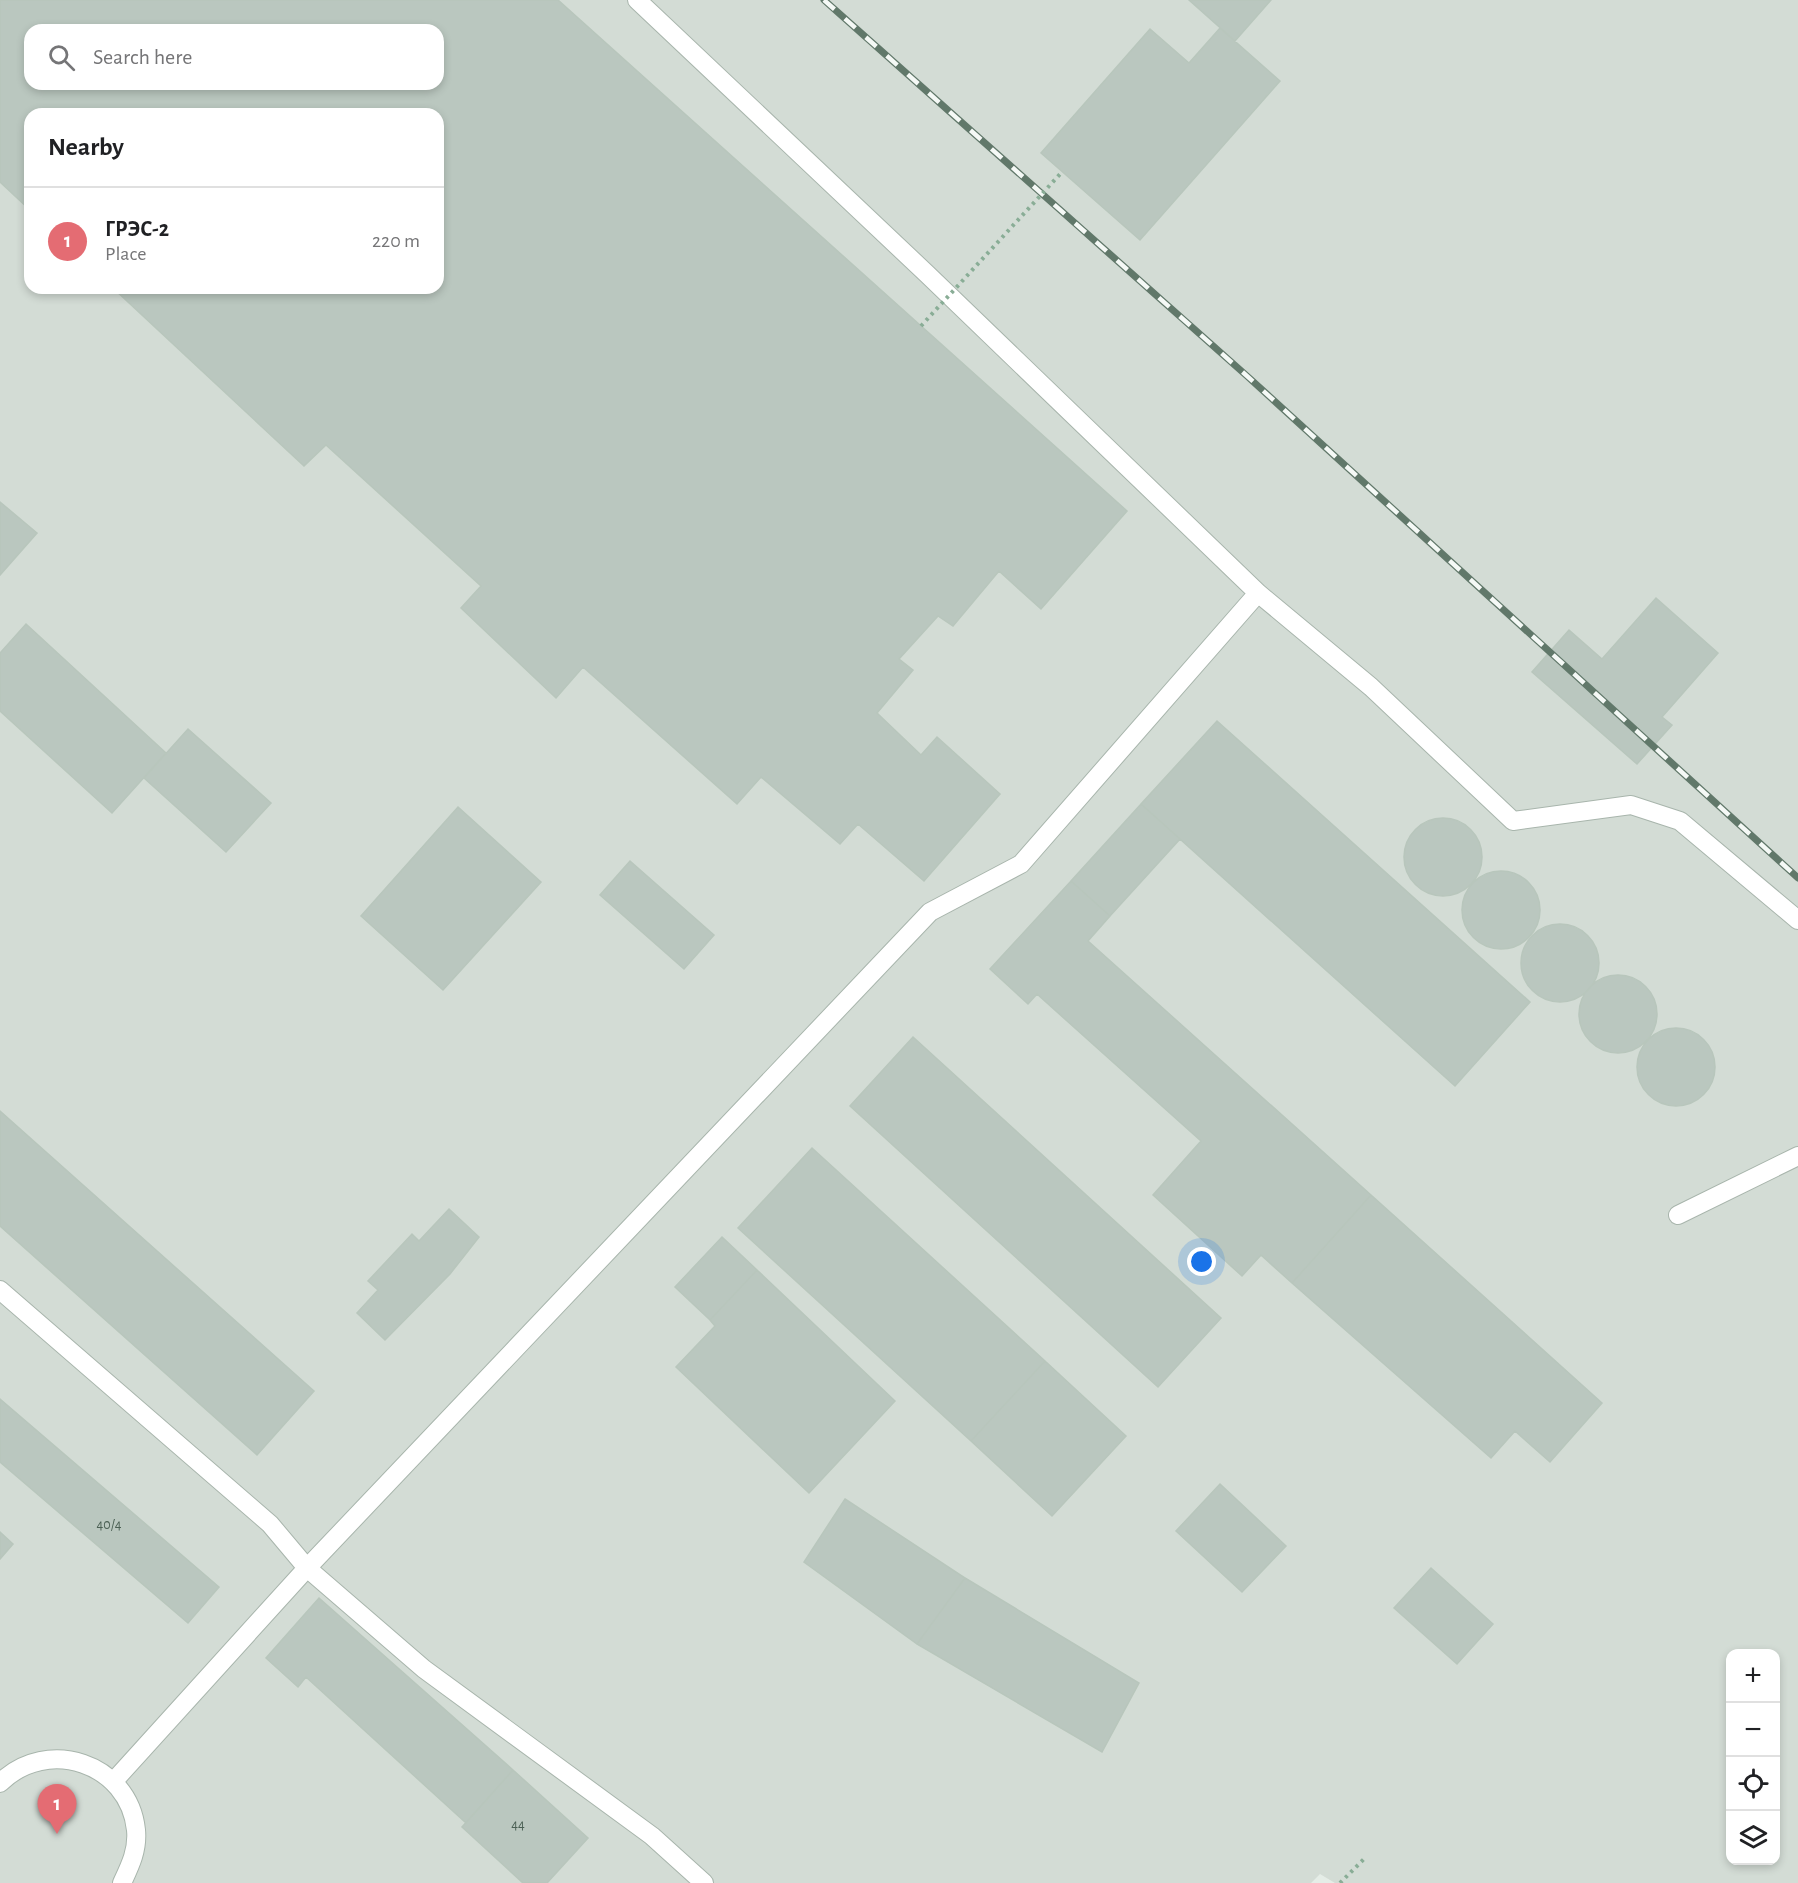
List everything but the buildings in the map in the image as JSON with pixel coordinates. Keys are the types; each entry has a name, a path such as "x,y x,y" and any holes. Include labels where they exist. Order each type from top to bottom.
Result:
{"lane":[{"path":"637,0 927,274 1258,593 1371,687 1513,821 1631,805 1680,821 1798,920"},
{"path":"113,1782 307,1568 930,912 1021,864 1258,593"},
{"path":"1678,1215 1798,1156"},
{"path":"0,1290 270,1524 307,1568 424,1669 652,1836 704,1883"},
{"path":"0,1784 22,1767 45,1759 70,1759 94,1767 113,1782 129,1804 136,1831 134,1858 122,1883"}],"path":[{"path":"921,326 1062,172"},
{"path":"1340,1883 1364,1859"}],"shaded area":[{"path":"0,0 1798,0 1798,1883 1335,1883 1320,1874 1311,1883 0,1883"}],"railway":[{"path":"824,0 1247,376 1798,878"}],"place":[{"name":"ГРЭС-2","path":"57,1834"}]}
